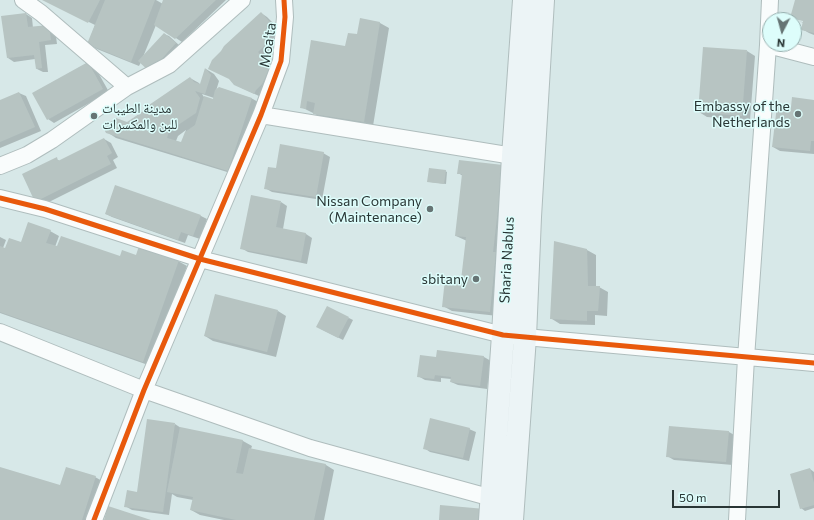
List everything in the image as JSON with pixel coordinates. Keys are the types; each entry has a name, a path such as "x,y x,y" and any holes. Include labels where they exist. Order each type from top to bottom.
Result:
{"main road":[{"name":"Sharia Nablus","path":"505,507 503,335 513,156 524,0"},
{"name":"Sharia Nablus","path":"490,520 505,507 525,337 530,217 543,0"}],"street":[{"path":"23,0 41,13 127,87"},
{"path":"0,166 52,140 127,87 169,65 242,0"},
{"name":"Moa'ta","path":"94,520 144,390 261,115 281,60 285,17 284,0"},
{"path":"769,12 770,0"},
{"path":"737,520 746,358 768,52"},
{"path":"795,52 814,57"},
{"path":"261,115 513,156"},
{"path":"0,198 45,210 200,259 503,335 814,363"},
{"path":"0,332 144,390 310,448 505,507"}],"building":[{"path":"42,0 100,0 88,23"},
{"path":"105,0 155,0 131,62 87,44"},
{"path":"163,0 216,0 175,39 154,25"},
{"path":"795,0 814,0 814,33 802,30 802,12 792,12"},
{"path":"261,12 269,21 273,23 265,39 268,42 258,52 271,66 262,84 254,94 234,85 229,79 208,69 212,60 224,46"},
{"path":"26,13 28,27 49,25 51,40 39,42 42,68 36,69 34,55 7,58 1,16"},
{"path":"360,18 380,22 364,122 313,114 315,103 307,101 306,109 300,108 311,40 345,46 348,33 357,34"},
{"path":"164,33 176,43 150,72 138,61"},
{"path":"703,47 747,50 742,116 698,112"},
{"path":"88,62 103,89 47,120 32,93"},
{"path":"205,68 211,75 205,94 195,91 200,98 196,113 169,131 167,138 181,142 185,132 195,125 204,96 213,99 215,90 219,87 252,98 228,171 106,133 103,127 116,118 127,122 190,77 194,82 200,84"},
{"path":"19,92 35,127 0,142 0,100"},
{"path":"792,97 814,100 814,141 811,141 810,151 772,147 777,106 791,107"},
{"path":"104,138 112,153 107,156 111,164 35,202 22,174 57,157 58,161"},
{"path":"280,144 324,152 316,197 264,189 268,167 276,168"},
{"path":"459,160 503,165 493,252 496,252 490,312 442,307 445,279 461,280 466,237 455,236 462,174 457,174"},
{"path":"429,168 446,170 444,184 427,182"},
{"path":"115,185 201,215 193,236 181,232 178,240 105,214"},
{"path":"251,195 281,201 276,227 306,233 301,261 240,249"},
{"path":"28,222 51,230 46,243 57,246 61,236 120,256 122,250 136,255 139,246 179,260 143,362 0,312 0,246 5,248 9,238 21,242"},
{"path":"554,241 587,249 588,286 600,286 598,311 587,311 587,321 550,319"},
{"path":"215,294 278,310 267,352 204,336"},
{"path":"327,306 349,317 338,338 316,327"},
{"path":"437,350 484,356 480,386 450,382 451,377 435,375 434,379 417,377 420,355 436,357"},
{"path":"430,418 470,428 463,458 423,449"},
{"path":"147,419 175,423 163,512 124,507 127,490 137,492"},
{"path":"669,426 729,431 726,462 666,457"},
{"path":"180,427 243,440 236,473 243,474 249,448 326,464 314,520 236,520 190,510 193,497 167,492"},
{"path":"0,467 60,485 66,467 96,476 82,520 0,520"},
{"path":"810,468 814,483 814,505 800,509 790,474"},
{"path":"440,505 485,509 484,520 439,520"},
{"path":"108,506 151,520 104,520"}],"cycle path":[{"path":"94,520 144,390 261,115 281,61 285,17 284,0"},
{"path":"0,198 45,209 200,259 503,335 814,363"}],"place":[{"name":"Embassy of the Netherlands","path":"798,114"},
{"name":"مدينة الطيبات للبن والمكسرات","path":"94,116"},
{"name":"Nissan Company (Maintenance)","path":"430,209"},
{"name":"sbitany","path":"476,279"}]}
